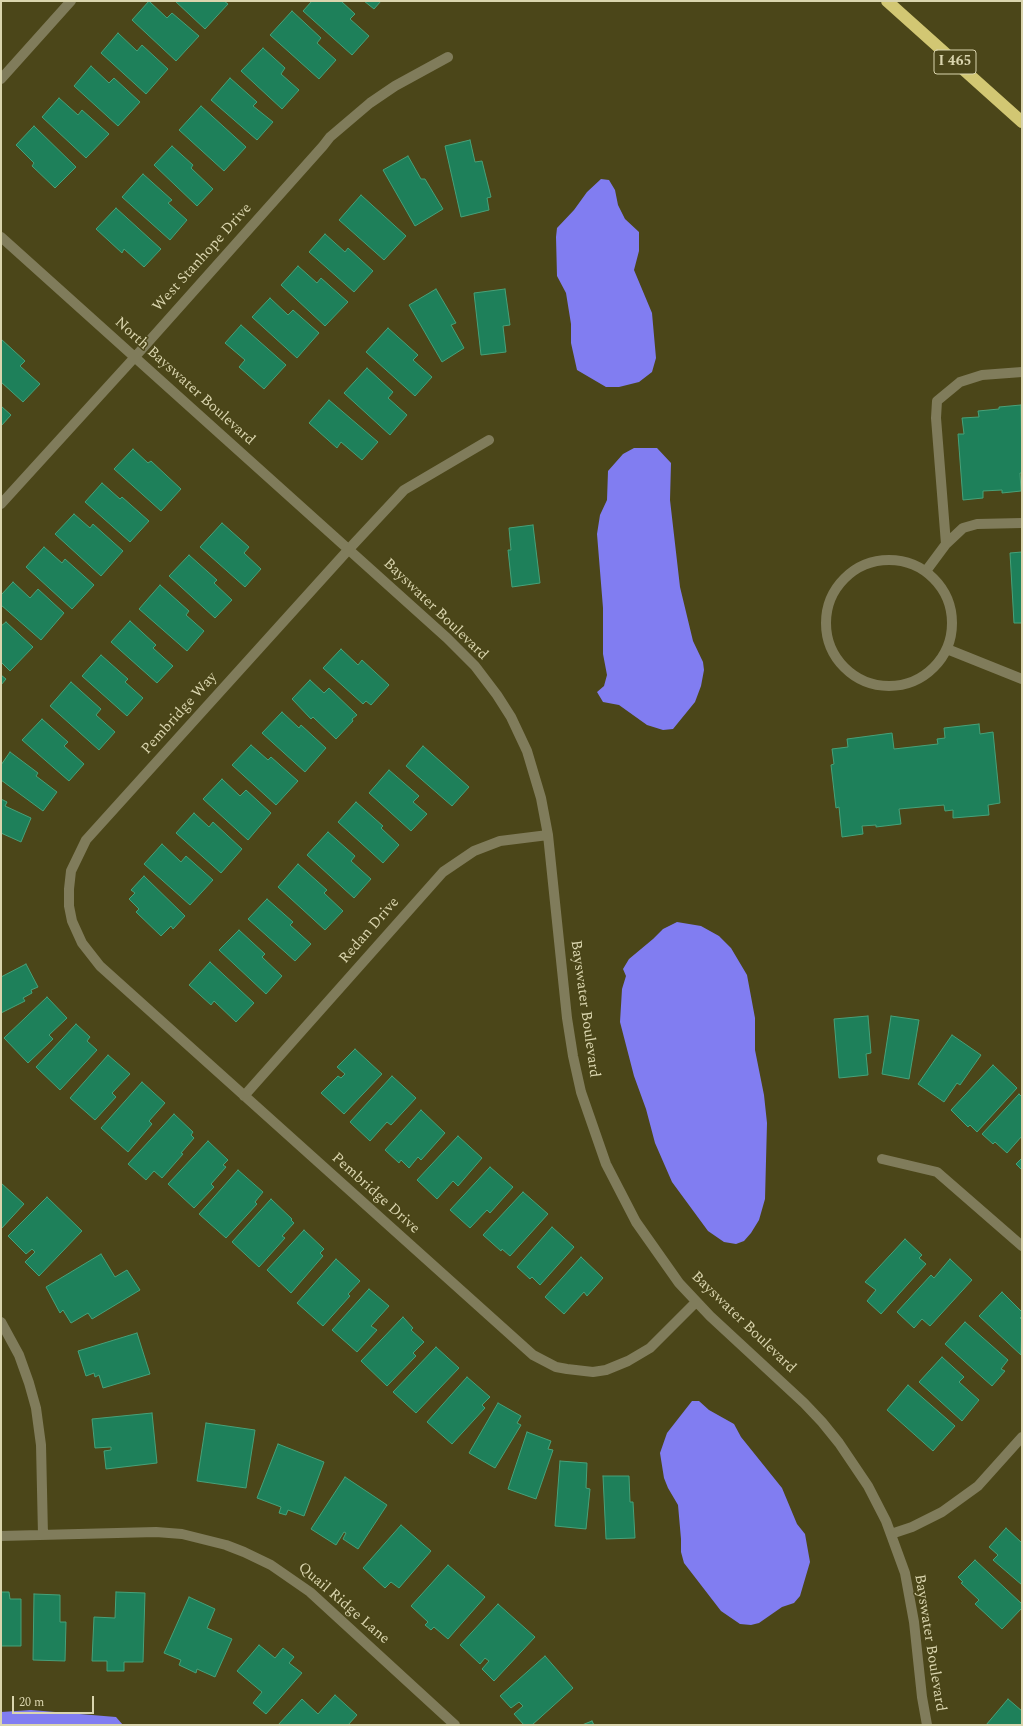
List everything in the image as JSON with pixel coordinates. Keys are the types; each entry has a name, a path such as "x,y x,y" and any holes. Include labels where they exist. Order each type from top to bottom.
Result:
{"highway":[{"name":"I 465","path":"887,1 1022,122"}],"street":[{"path":"1,79 71,1"},
{"name":"West Stanhope Drive","path":"1,504 134,358 330,137 370,103 395,86 448,57"},
{"name":"North Bayswater Boulevard","path":"1,237 134,358 349,549"},
{"path":"946,544 936,418 937,401 960,382 982,375 1022,372"},
{"name":"Pembridge Way","path":"71,915 69,906 69,889 71,871 86,840 404,490 489,440"},
{"path":"926,571 946,544 963,528 977,524 1022,523"},
{"name":"Bayswater Boulevard","path":"349,549 452,642 475,666 497,695 511,717 527,751 538,786 548,835 567,1018 581,1092 597,1141 623,1199 650,1243 680,1283 696,1302 729,1335 804,1403 830,1431 862,1475 891,1534 905,1573 914,1622 923,1704 927,1725"},
{"path":"887,559 908,561 926,571 941,586 950,606 952,628 947,649 935,666 918,679 898,686 878,685 858,679 842,666 830,649 825,628 827,608 835,589 849,573 866,563 887,559"},
{"path":"947,649 1022,679"},
{"name":"Redan Drive","path":"244,1096 443,872 474,851 500,841 548,835"},
{"name":"Pembridge Drive","path":"71,915 72,921 82,943 100,966 533,1355 556,1366 567,1369 592,1372 606,1370 640,1355 650,1348 696,1302"},
{"path":"882,1159 938,1172 1022,1246"},
{"path":"1,1322 19,1355 30,1383 36,1408 41,1445 43,1535"},
{"path":"891,1534 912,1527 942,1512 978,1486 1022,1437"},
{"name":"Quail Ridge Lane","path":"1,1536 156,1532 182,1534 226,1545 244,1552 271,1565 310,1592 455,1725"}],"shaded area":[{"path":"601,179 609,180 615,190 618,205 625,219 639,232 639,251 634,270 652,313 656,358 652,372 639,382 619,387 606,387 577,370 571,343 571,324 566,293 557,276 557,228 574,210 587,192"},
{"path":"634,448 657,448 671,463 670,500 680,587 693,641 703,662 704,670 701,686 695,702 673,729 663,730 647,725 619,705 603,702 597,692 604,686 607,675 603,654 603,608 597,534 600,515 607,500 608,471 623,454"},
{"path":"677,922 701,926 719,936 731,948 747,975 755,1018 755,1050 764,1095 767,1123 765,1199 759,1220 751,1233 744,1241 736,1244 724,1242 708,1231 672,1182 655,1143 646,1109 634,1076 620,1022 622,989 626,976 623,969 629,959 663,929"},
{"path":"692,1401 699,1401 709,1410 734,1424 741,1437 782,1488 797,1524 805,1534 810,1562 800,1596 794,1603 782,1607 759,1623 751,1625 740,1624 721,1611 684,1563 681,1552 678,1505 664,1478 660,1453 667,1433"},
{"path":"31,1710 116,1717 123,1725 1,1725 1,1712"}],"building":[{"path":"149,1 167,18 172,13 199,36 176,61 132,20"},
{"path":"175,1 224,1 228,4 205,29"},
{"path":"312,1 341,1 355,14 350,19 369,36 352,55 303,11"},
{"path":"364,1 381,1 374,9"},
{"path":"292,11 321,38 317,43 336,60 319,79 270,35"},
{"path":"118,33 137,51 142,45 168,69 146,94 101,53"},
{"path":"263,48 285,68 281,74 299,90 282,109 241,71"},
{"path":"91,66 109,83 114,78 140,102 118,126 74,86"},
{"path":"230,78 257,102 253,106 273,122 257,140 211,100"},
{"path":"59,98 78,115 82,110 109,134 86,158 42,117"},
{"path":"201,106 246,147 224,171 179,130"},
{"path":"34,126 76,167 55,188 32,166 34,163 16,145"},
{"path":"470,140 475,162 482,161 491,197 487,198 489,210 461,217 445,146"},
{"path":"172,146 193,165 191,168 213,189 197,206 154,165"},
{"path":"408,156 421,179 425,179 443,209 415,226 383,170"},
{"path":"143,174 172,200 168,203 187,220 170,240 122,197"},
{"path":"361,195 406,236 384,260 339,220"},
{"path":"116,208 161,249 144,267 124,249 122,253 96,229"},
{"path":"325,234 345,252 348,248 373,271 354,292 309,252"},
{"path":"298,266 317,283 321,278 348,302 325,326 281,285"},
{"path":"436,289 456,323 451,325 464,348 442,362 409,305"},
{"path":"505,289 510,325 503,326 506,352 481,355 474,293"},
{"path":"270,298 288,315 293,310 319,333 297,358 252,317"},
{"path":"241,325 286,365 264,389 239,367 245,360 225,343"},
{"path":"388,328 418,355 413,360 432,377 415,396 366,352"},
{"path":"1,339 25,361 20,366 40,384 23,402 1,382"},
{"path":"367,368 393,392 388,398 407,415 390,435 344,393"},
{"path":"329,400 378,442 362,460 341,442 337,448 309,423"},
{"path":"1021,405 1021,491 1002,493 1002,490 983,491 983,498 963,500 958,434 964,434 962,418 979,417 978,411"},
{"path":"1,406 11,415 1,426"},
{"path":"133,449 148,463 151,461 181,489 161,511 114,469"},
{"path":"102,483 120,499 122,497 149,521 130,542 85,502"},
{"path":"74,514 90,528 93,524 123,551 101,576 55,534"},
{"path":"222,523 249,547 244,553 261,569 245,587 200,547"},
{"path":"533,525 540,583 512,587 508,550 511,550 509,528"},
{"path":"44,547 62,563 65,559 94,585 72,609 26,567"},
{"path":"1022,552 1022,623 1014,623 1010,553"},
{"path":"189,555 217,580 214,583 232,600 215,618 169,576"},
{"path":"13,582 30,598 38,589 64,613 41,640 1,605 1,595"},
{"path":"160,585 189,611 186,615 204,631 187,651 139,609"},
{"path":"130,621 156,645 153,648 173,666 157,683 111,642"},
{"path":"6,622 33,647 10,671 1,662 1,626"},
{"path":"341,649 358,665 362,660 389,685 371,705 366,701 363,704 323,668"},
{"path":"101,655 128,679 125,682 143,698 127,716 82,676"},
{"path":"1,675 6,679 1,685"},
{"path":"310,680 324,693 329,688 357,715 336,739 313,717 311,719 292,699"},
{"path":"71,682 101,709 96,715 115,732 99,750 50,706"},
{"path":"282,712 299,728 301,725 326,748 305,772 262,733"},
{"path":"42,719 68,742 64,746 84,764 69,781 22,740"},
{"path":"979,724 980,734 993,732 1000,803 988,805 989,815 953,818 953,810 945,811 944,805 899,809 901,824 876,827 876,825 862,826 863,834 842,837 839,807 836,808 831,765 834,764 832,749 848,747 847,739 892,733 894,749 938,744 937,739 945,738 944,728"},
{"path":"251,745 268,760 271,757 298,781 276,805 232,765"},
{"path":"423,746 469,787 452,806 406,766"},
{"path":"10,752 38,773 36,776 57,792 43,811 1,780 1,765"},
{"path":"389,770 419,796 413,802 427,814 411,831 369,793"},
{"path":"222,779 240,796 246,790 271,813 248,840 203,799"},
{"path":"1,799 7,802 5,806 31,818 21,842 1,833"},
{"path":"356,802 383,826 381,828 399,845 383,863 338,822"},
{"path":"194,813 209,827 213,822 242,849 221,873 176,833"},
{"path":"328,832 355,856 351,861 371,879 354,898 307,855"},
{"path":"162,844 181,862 186,856 213,880 190,905 144,864"},
{"path":"298,864 327,890 324,893 343,911 325,930 278,887"},
{"path":"144,876 185,916 173,929 171,926 161,936 136,912 139,909 129,899 135,893 131,890"},
{"path":"267,899 293,922 290,925 311,944 295,961 248,919"},
{"path":"239,930 265,954 262,957 282,976 266,994 219,950"},
{"path":"210,962 254,1003 236,1022 214,1001 211,1005 189,985"},
{"path":"26,964 38,987 31,990 32,993 23,998 25,1001 1,1013 1,977"},
{"path":"47,997 67,1018 49,1035 53,1039 28,1063 4,1038"},
{"path":"868,1016 871,1053 866,1054 868,1075 839,1078 834,1019"},
{"path":"891,1016 919,1020 909,1079 882,1074"},
{"path":"76,1024 90,1037 87,1041 97,1050 60,1090 36,1067"},
{"path":"952,1035 981,1055 960,1085 957,1083 944,1102 918,1084"},
{"path":"355,1049 382,1074 344,1114 321,1093 338,1076 341,1078 345,1074 337,1067"},
{"path":"108,1055 130,1074 112,1093 116,1097 95,1120 70,1098"},
{"path":"993,1065 1017,1088 977,1132 970,1125 968,1127 951,1110"},
{"path":"392,1076 416,1098 391,1125 387,1122 370,1141 350,1122"},
{"path":"142,1082 165,1103 149,1121 152,1124 128,1152 101,1128"},
{"path":"1019,1094 1022,1097 1022,1136 1007,1153 995,1142 993,1144 982,1134"},
{"path":"421,1110 445,1133 421,1160 418,1157 409,1168 401,1160 399,1163 385,1150"},
{"path":"174,1114 193,1132 191,1135 194,1138 181,1153 183,1154 162,1178 154,1171 146,1180 128,1164"},
{"path":"458,1136 482,1158 458,1186 453,1181 437,1199 417,1180"},
{"path":"208,1141 228,1160 223,1165 226,1167 211,1184 214,1187 194,1208 168,1184"},
{"path":"1022,1158 1022,1170 1016,1164"},
{"path":"490,1167 513,1187 490,1213 487,1210 470,1228 450,1210"},
{"path":"238,1170 263,1192 255,1202 257,1204 226,1238 199,1214"},
{"path":"1,1183 24,1204 1,1229"},
{"path":"523,1192 548,1214 510,1256 502,1249 501,1251 483,1235"},
{"path":"47,1197 82,1231 39,1276 25,1262 35,1252 32,1249 26,1254 8,1236"},
{"path":"271,1199 292,1219 291,1220 294,1223 282,1236 285,1238 259,1267 232,1242"},
{"path":"552,1227 574,1247 540,1285 532,1277 530,1279 517,1267"},
{"path":"304,1230 324,1249 320,1253 323,1256 291,1293 267,1270"},
{"path":"905,1239 922,1255 919,1258 926,1264 881,1314 867,1301 876,1290 865,1282"},
{"path":"101,1254 115,1277 127,1270 140,1290 92,1319 88,1313 71,1323 63,1310 60,1313 46,1287"},
{"path":"581,1257 603,1278 587,1296 584,1292 564,1314 545,1297"},
{"path":"336,1259 360,1281 348,1294 350,1296 323,1326 297,1303"},
{"path":"950,1259 972,1280 930,1326 922,1319 914,1328 897,1312 931,1275 934,1278"},
{"path":"369,1289 389,1306 371,1326 377,1330 357,1352 332,1330"},
{"path":"1002,1292 1022,1312 1022,1316 1020,1318 1022,1320 1021,1355 979,1316"},
{"path":"403,1317 413,1328 411,1330 424,1342 413,1353 416,1356 387,1386 361,1361"},
{"path":"965,1322 1008,1360 1001,1369 1005,1371 992,1386 945,1344"},
{"path":"137,1333 150,1374 103,1388 99,1375 95,1377 94,1373 86,1376 78,1351"},
{"path":"436,1347 459,1368 416,1413 393,1392"},
{"path":"942,1357 964,1377 959,1382 979,1400 962,1421 919,1382"},
{"path":"467,1377 490,1397 482,1405 485,1408 452,1444 427,1422"},
{"path":"908,1385 955,1426 933,1451 887,1410"},
{"path":"498,1403 521,1416 517,1423 521,1425 495,1468 469,1453"},
{"path":"152,1413 157,1463 106,1469 104,1451 111,1450 111,1447 95,1448 92,1419"},
{"path":"206,1423 255,1430 246,1488 197,1481"},
{"path":"527,1432 551,1441 548,1449 553,1450 536,1499 508,1489"},
{"path":"278,1444 324,1462 304,1516 288,1510 286,1515 279,1513 281,1507 257,1498"},
{"path":"560,1461 587,1463 586,1488 590,1489 586,1529 555,1526"},
{"path":"603,1476 629,1476 630,1502 633,1502 635,1538 606,1539"},
{"path":"345,1477 387,1505 358,1549 343,1539 346,1533 344,1532 336,1545 311,1529"},
{"path":"401,1525 431,1551 399,1588 391,1582 385,1588 363,1568"},
{"path":"1006,1528 1022,1543 1022,1585 993,1560 998,1555 989,1547"},
{"path":"975,1560 1022,1604 1022,1608 1002,1629 975,1604 979,1600 961,1583 963,1582 958,1577"},
{"path":"448,1565 485,1597 448,1639 434,1627 431,1630 425,1625 428,1622 411,1606"},
{"path":"1,1592 9,1592 10,1599 21,1599 21,1646 1,1646"},
{"path":"116,1592 145,1593 143,1662 124,1662 124,1671 107,1671 107,1661 92,1661 94,1617 115,1618"},
{"path":"34,1594 60,1595 60,1622 66,1622 65,1661 33,1660"},
{"path":"189,1597 215,1609 207,1628 232,1639 215,1677 197,1669 196,1673 179,1665 181,1660 164,1653"},
{"path":"498,1604 535,1637 494,1681 482,1669 489,1661 485,1658 480,1664 460,1645"},
{"path":"259,1645 275,1658 283,1648 294,1657 289,1663 302,1673 266,1714 253,1703 262,1692 237,1671"},
{"path":"545,1656 573,1688 532,1725 524,1725 514,1714 523,1706 519,1702 511,1708 500,1696"},
{"path":"335,1695 357,1715 348,1725 278,1725 302,1699 318,1714"},
{"path":"1008,1699 1022,1711 1022,1725 986,1725"},
{"path":"592,1721 594,1725 582,1725"}]}
